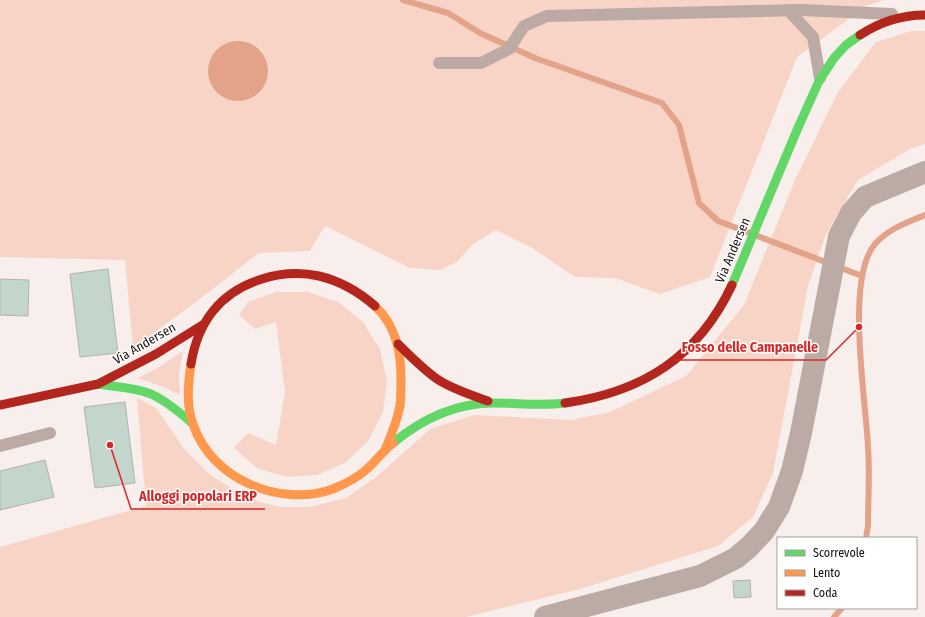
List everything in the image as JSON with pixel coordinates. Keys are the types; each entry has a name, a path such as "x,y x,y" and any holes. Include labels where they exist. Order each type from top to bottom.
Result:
{"street":[{"name":"Via Andersen","path":"204,324 190,367 189,393 192,423 201,443 212,457 238,479 256,488 283,494 304,495 325,491 340,486 361,474 385,450 411,429 432,416 447,410 466,405 491,402 540,405 588,400 622,388 660,371 680,357 689,349 710,323 728,295 756,232 800,124 820,79 831,61 846,44 876,26 909,15 925,15"},
{"path":"545,617 700,576 736,558 764,531 779,507 792,471 801,433 839,236 851,212 865,198 925,172"},
{"name":"Via Andersen","path":"0,405 98,384 156,354 204,324 223,301 240,289 260,280 275,276 301,274 327,278 357,292 382,314 393,330 398,344 401,382 399,408 385,450"},
{"name":"Via Andersen","path":"398,344 437,379 465,393 491,402"},
{"name":"Via Andersen","path":"98,384 134,390 152,395 176,409 192,423"}],"lane":[{"path":"788,10 813,37 820,79"},
{"path":"439,63 481,63 512,44 524,26 547,16 788,10 909,15"},
{"path":"0,446 50,434"}],"shaded area":[{"path":"0,0 884,0 868,5 797,57 710,277 660,294 615,278 575,277 532,248 496,230 473,244 457,262 440,270 410,268 325,226 310,251 259,253 133,348 125,260 0,257"},
{"path":"911,31 925,31 925,144 910,149 858,180 826,234 808,286 773,473 753,517 718,546 580,589 466,617 0,617 0,547 146,506 137,398 156,408 185,450 209,474 239,493 259,502 281,507 309,507 346,498 375,478 430,429 474,415 571,420 610,412 686,376 744,305 795,180 838,92 876,42"},
{"path":"238,41 255,46 263,54 268,71 263,88 255,96 238,101 221,96 213,88 208,71 213,54 221,46"},
{"path":"276,292 308,292 338,302 363,322 380,349 387,381 383,412 368,441 345,463 317,475 287,477 257,468 234,448 248,433 276,445 285,392 276,322 255,329 239,315 248,302"},
{"path":"183,351 179,374 180,395 164,387 138,378 159,367"}],"building":[{"path":"108,269 118,353 80,357 70,274"},
{"path":"0,279 29,280 28,316 0,315"},
{"path":"125,402 135,483 95,488 84,407"},
{"path":"45,460 54,497 0,510 0,471"},
{"path":"750,580 751,597 734,598 733,581"}],"waterway":[{"path":"403,0 448,13 480,33 535,58 662,103 679,125 699,203 718,221 862,276"},
{"path":"866,537 868,526 869,457 861,371 859,311 861,284 866,261 875,244 892,230 925,215"},
{"path":"834,617 841,609"}],"traffic: fast":[{"path":"732,285 819,81 834,58 846,45 860,35"},
{"path":"98,384 131,389 151,394 167,403 192,423"},
{"path":"393,443 404,434 427,420 453,409 494,403 565,403"}],"traffic: slow":[{"path":"375,306 388,322 396,340 401,369 400,406 394,428 385,450"},
{"path":"191,364 188,402 193,424 202,443 215,460 231,474 250,484 270,491 291,495 313,494 333,489 363,472 393,443"}],"traffic: jam":[{"path":"860,35 875,26 891,20 908,16 925,15"},
{"path":"191,364 199,336 213,311 234,292 261,279 290,274 319,276 349,288 375,306"},
{"path":"565,403 593,398 619,390 643,380 665,367 685,351 703,332 718,310 732,285"},
{"path":"0,405 98,384 156,354 204,324"},
{"path":"398,344 422,367 443,383 488,401"}],"place":[{"name":"Fosso delle Campanelle","path":"859,327"},
{"name":"Alloggi popolari ERP","path":"110,445"}]}
